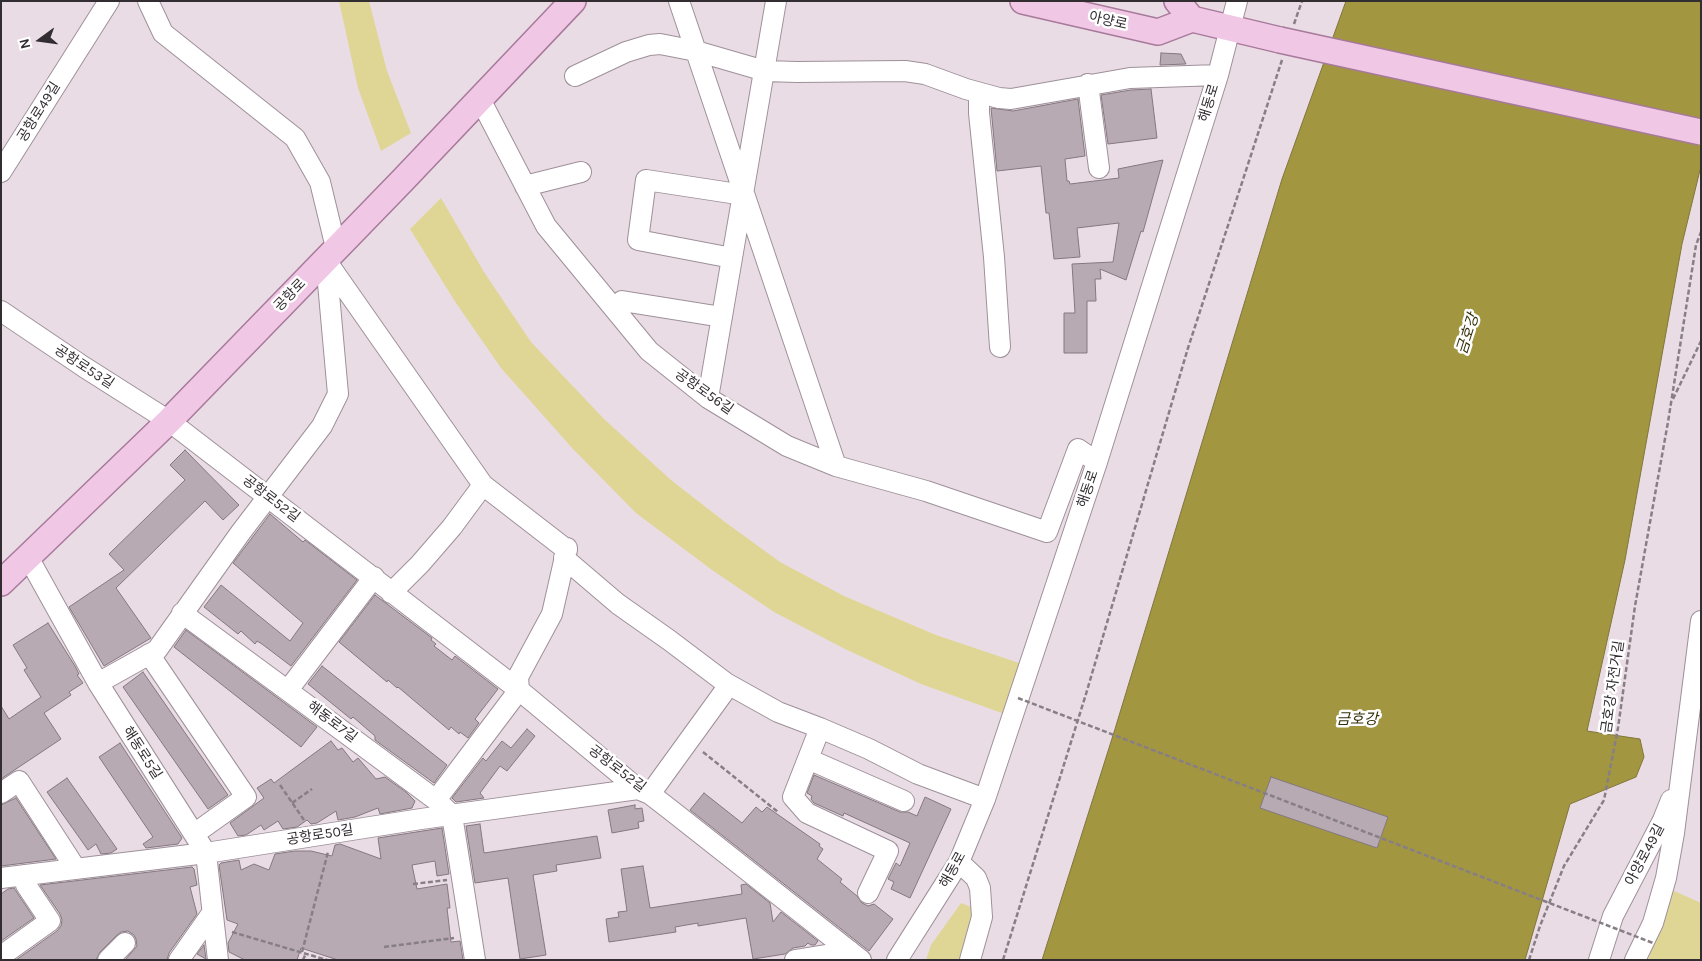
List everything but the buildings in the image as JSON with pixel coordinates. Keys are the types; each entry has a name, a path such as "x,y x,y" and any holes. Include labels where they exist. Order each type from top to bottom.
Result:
{"main road":[{"name":"공항로","path":"1,583 169,421 573,1"},
{"name":"아양로","path":"1023,1 1158,32 1184,10 1230,27 1285,42 1701,132"}],"street":[{"name":"공항로49길","path":"1,172 109,1"},
{"path":"148,1 163,33 295,138 320,182 336,248"},
{"path":"679,1 836,466"},
{"path":"708,398 776,1"},
{"name":"해동로","path":"897,960 959,862 986,799 1097,462 1218,75 1237,1"},
{"path":"575,76 626,52 649,45 671,45 696,50 765,71 905,71 925,74 998,98 1012,99 1130,78 1218,75"},
{"path":"1088,84 1099,168"},
{"path":"979,93 979,113 994,257 1000,347"},
{"name":"공항로56길","path":"480,99 546,226 649,351 708,398 787,446 836,466 926,491 1047,532 1078,449 1097,462"},
{"path":"525,186 581,172"},
{"path":"732,258 638,240 646,180 744,195"},
{"path":"98,683 157,650 268,496 322,426 338,394 326,261 483,486 567,550 618,604 729,685 778,712 870,750 918,774 986,799"},
{"path":"622,300 722,317"},
{"name":"공항로53길","path":"1,311 169,421"},
{"name":"공항로52길","path":"169,421 374,577 391,593 518,690 856,956"},
{"path":"391,593 420,564 452,527 483,486"},
{"path":"436,800 518,690 518,677 552,614 567,550"},
{"name":"해동로5길","path":"28,557 98,683 206,853 218,960"},
{"path":"288,690 374,577"},
{"name":"해동로7길","path":"182,613 436,800 452,815"},
{"path":"1635,960 1653,923 1666,878 1692,765 1701,621"},
{"path":"149,654 246,797 194,834"},
{"path":"644,791 689,740 729,685"},
{"path":"820,728 793,797 807,813 888,851 868,893"},
{"path":"808,759 904,801"},
{"name":"아양로49길","path":"1598,960 1613,916 1692,765"},
{"path":"1,793 19,781 76,869"},
{"name":"공항로50길","path":"1,878 206,853 452,815 644,791"},
{"path":"452,815 475,960"},
{"path":"959,862 976,878 980,888 982,917 970,960"},
{"path":"1,956 50,921 26,884 24,875"},
{"path":"179,960 213,920"},
{"path":"108,960 124,943"},
{"path":"795,960 856,956"}],"path":[{"path":"1003,960 1086,694 1188,348 1285,42 1302,1"},
{"name":"금호강 자전거길","path":"1529,960 1540,926 1564,866 1604,800 1618,728 1635,606 1671,403 1696,245 1701,232"},
{"name":"금호강 자전거길","path":"1671,403 1701,341"},
{"path":"1018,698 1653,943"},
{"path":"689,740 778,812"},
{"path":"280,785 292,803 330,841 303,960"},
{"path":"292,803 312,789"},
{"path":"413,884 462,879"},
{"path":"213,920 327,960"},
{"path":"384,947 471,936"}],"shaded area":[{"path":"339,1 369,1 387,71 411,133 381,151 358,88"},
{"path":"441,198 484,272 531,342 604,419 671,480 780,562 844,596 936,635 1028,666 1013,717 921,684 845,649 774,612 712,570 636,513 573,449 501,368 454,300 410,229"},
{"path":"1670,889 1701,903 1701,960 1648,960"},
{"path":"961,903 976,909 964,960 926,960 931,945"}],"water":[{"name":"금호강","path":"1346,1 1701,1 1701,166 1682,244 1625,560 1587,731 1640,739 1644,757 1636,777 1570,804 1525,960 1042,960 1115,729 1282,179"}]}
